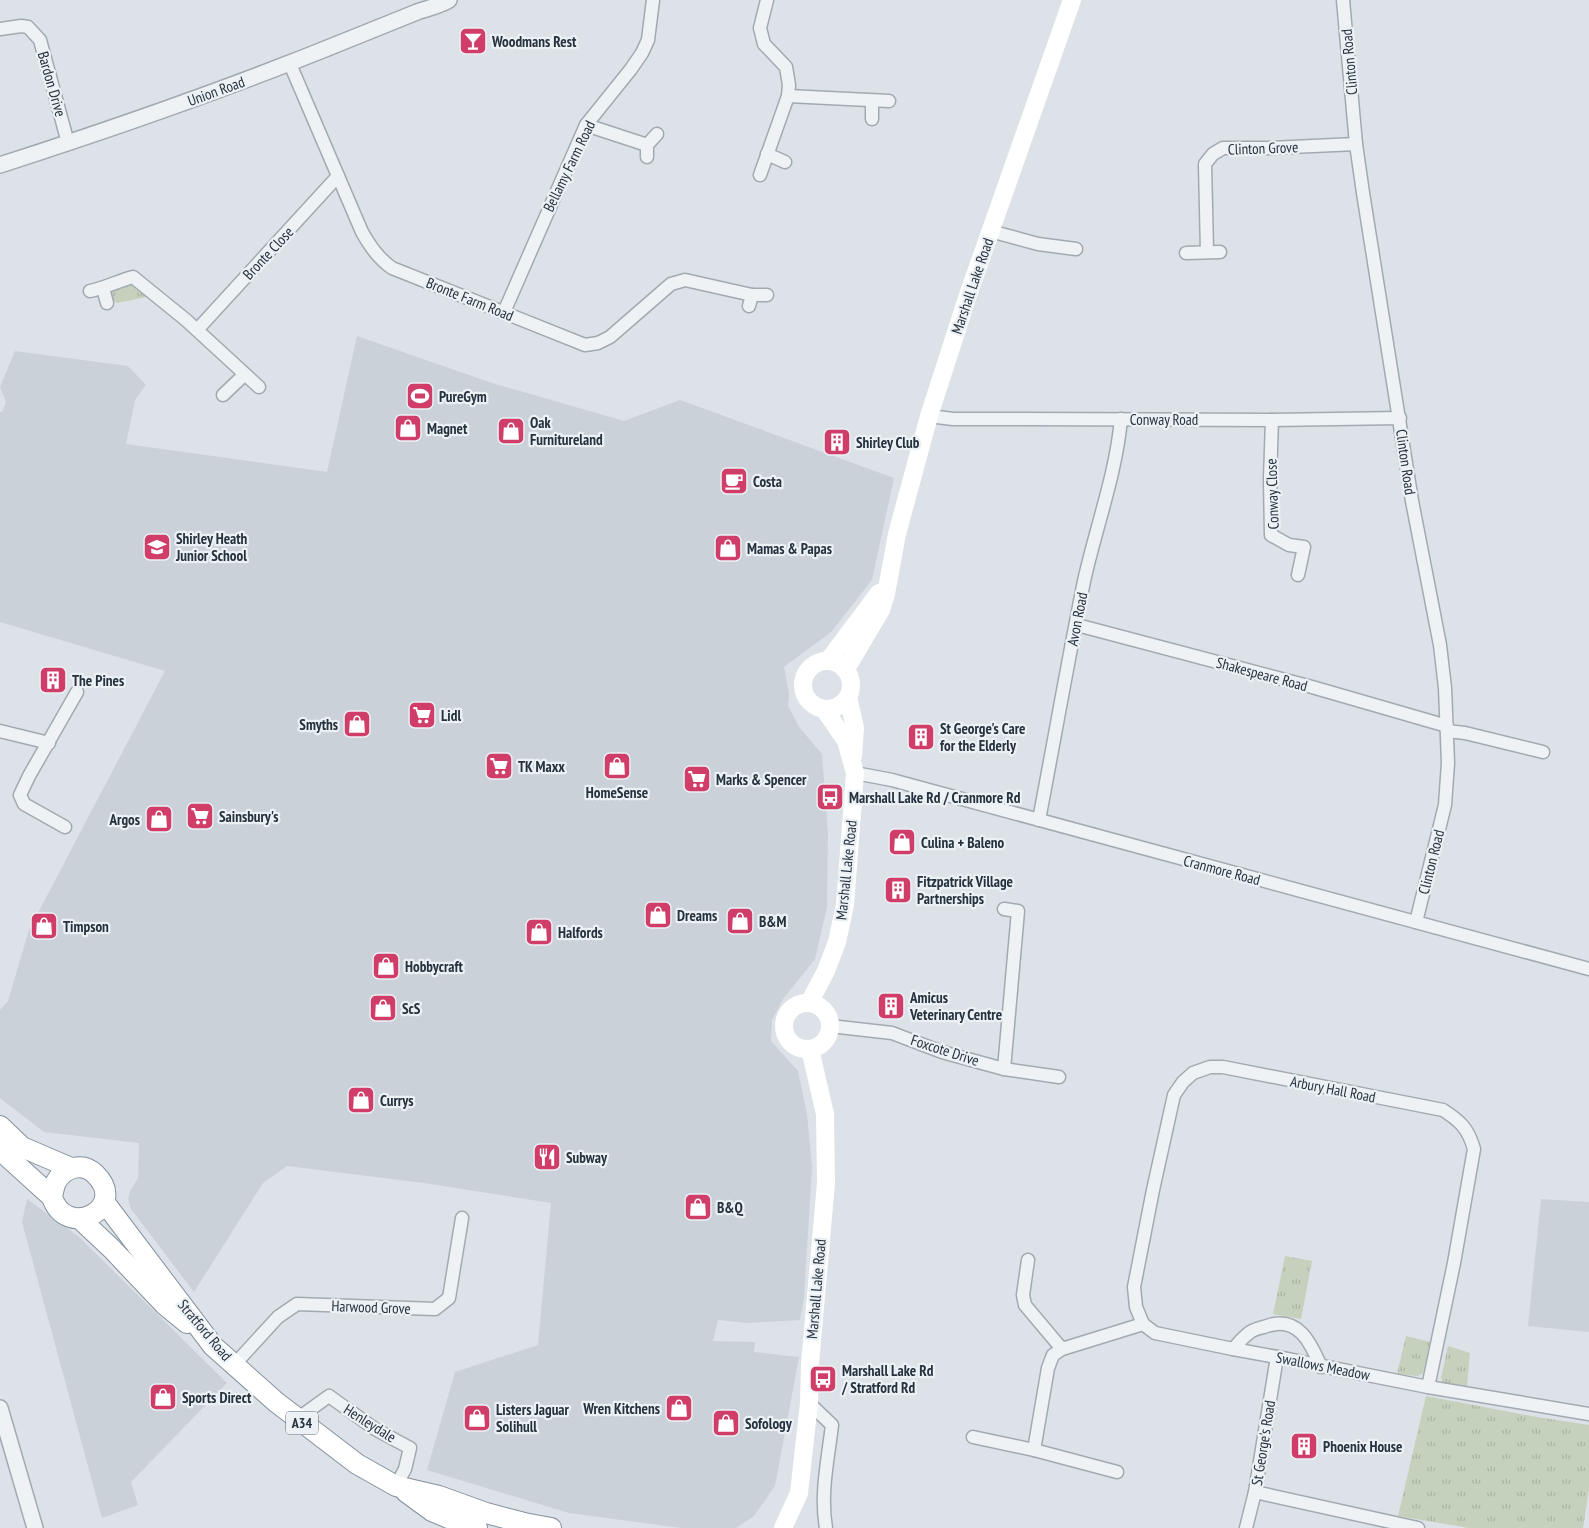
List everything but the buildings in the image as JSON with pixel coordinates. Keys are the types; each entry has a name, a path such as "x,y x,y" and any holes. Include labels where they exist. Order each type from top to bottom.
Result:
{"highway":[{"name":"Stratford Road","path":"0,1126 22,1147 71,1168 84,1167 99,1177 106,1194 105,1203 213,1346 297,1419 357,1464 398,1487 432,1511 477,1528"},
{"name":"A34","path":"0,1150 52,1197 60,1210 71,1218 80,1219 112,1248 165,1305 213,1346"},
{"path":"52,1197 56,1182 62,1174 71,1168"},
{"path":"80,1219 91,1216 100,1210 105,1203"},
{"name":"Stratford Road","path":"398,1487 439,1496 486,1513 551,1528"}],"main road":[{"name":"Marshall Lake Road","path":"809,1003 826,971 837,942 845,905 855,728 848,697 851,688 850,678 846,669 881,610 886,594 897,534 929,416 990,231 1072,0"},
{"name":"Marshall Lake Road","path":"854,767 846,741 824,709 816,706 809,700 804,693 803,684 805,676 814,664 828,661 878,595 888,578"},
{"path":"828,661 838,663 846,669"},
{"path":"824,709 838,707 848,697"},
{"path":"809,1003 820,1007 824,1011 828,1016 830,1026 826,1039 810,1049 798,1047 791,1042 784,1027 787,1015 793,1008 809,1003"},
{"name":"Marshall Lake Road","path":"794,1526 809,1403 810,1364 826,1183 826,1114 810,1049"}],"street":[{"name":"Union Road","path":"0,165 146,117 290,64 433,4 440,6 449,0"},
{"name":"Bellamy Farm Road","path":"504,312 586,125 642,53 648,40 653,0"},
{"path":"760,175 788,96 789,85 786,67 764,44 760,28 767,0"},
{"name":"Clinton Road","path":"1343,0 1356,144 1425,573 1440,645 1447,728 1448,763 1445,805 1416,922"},
{"name":"Bardon Drive","path":"0,29 28,27 40,40 68,143"},
{"name":"Bronte Farm Road","path":"290,64 362,232 373,251 383,262 392,268 585,345 598,343 610,336 671,284 686,280 751,300 767,295"},
{"path":"788,96 889,101"},
{"path":"872,101 872,119"},
{"path":"586,125 647,151 657,134"},
{"name":"Clinton Grove","path":"1207,252 1204,164 1213,154 1223,148 1356,144"},
{"path":"767,154 785,162"},
{"name":"Bronte Close","path":"197,330 338,176"},
{"path":"990,231 1038,244 1076,249"},
{"path":"1186,253 1220,252"},
{"path":"90,292 133,277 197,330 259,387"},
{"path":"103,288 107,303"},
{"path":"223,395 244,375"},
{"name":"Conway Road","path":"929,416 962,419 1272,420 1400,418"},
{"name":"Avon Road","path":"1039,820 1084,581 1119,445 1121,419"},
{"name":"Conway Close","path":"1272,420 1271,535 1288,545 1304,547 1298,575"},
{"name":"Shakespeare Road","path":"1077,625 1312,687 1447,728 1544,752"},
{"path":"65,827 24,804 20,795 77,692"},
{"path":"0,731 49,743"},
{"name":"Cranmore Road","path":"854,767 892,780 1589,969"},
{"path":"1004,909 1018,911 1004,1069"},
{"name":"Foxcote Drive","path":"830,1026 892,1033 942,1052 1004,1069 1059,1077"},
{"name":"Arbury Hall Road","path":"1143,1324 1136,1307 1134,1287 1153,1190 1174,1095 1193,1073 1210,1068 1223,1067 1442,1110 1466,1128 1474,1149 1454,1263 1428,1388"},
{"name":"Harwood Grove","path":"234,1365 278,1317 297,1304 435,1309 449,1298 462,1218"},
{"path":"1028,1260 1023,1295 1025,1305 1062,1350"},
{"path":"1233,1349 1250,1332 1275,1323 1291,1326 1304,1334 1313,1349 1320,1367"},
{"path":"1034,1450 1048,1368 1053,1355 1062,1350 1143,1324"},
{"name":"Swallows Meadow","path":"1143,1324 1155,1333 1277,1356 1320,1367 1428,1388 1589,1414"},
{"name":"St George's Road","path":"1246,1528 1255,1492 1277,1356"},
{"name":"Henleydale","path":"297,1419 329,1396 375,1429 410,1448 398,1487"},
{"path":"809,1403 832,1425 824,1494 826,1528"},
{"path":"0,1408 35,1528"},
{"path":"974,1437 1034,1450 1117,1472"},
{"path":"1255,1492 1418,1528"}],"shaded area":[{"path":"357,336 492,383 624,421 680,400 894,478 872,580 831,632 784,667 789,694 788,706 799,727 822,754 828,833 827,907 815,959 783,999 772,1020 771,1041 798,1071 807,1114 812,1167 804,1298 800,1320 748,1323 718,1320 713,1341 755,1342 754,1352 799,1357 775,1486 754,1516 736,1528 681,1528 569,1513 427,1470 455,1372 538,1345 551,1203 424,1183 287,1166 263,1183 194,1292 131,1209 128,1199 130,1191 138,1178 139,1143 44,1132 0,1098 0,1010 8,1001 29,930 165,671 0,622 0,412 2,412 6,402 0,387 15,351 128,366 146,385 135,400 126,444 327,472"},
{"path":"27,1199 79,1237 227,1383 131,1482 138,1505 102,1518 22,1222"},
{"path":"1541,1199 1589,1202 1589,1332 1528,1326"}],"green space":[{"path":"130,281 151,296 117,303 112,300 110,291"},
{"path":"1285,1256 1312,1261 1301,1319 1273,1314"},
{"path":"1406,1336 1430,1342 1423,1373 1418,1376 1397,1374"},
{"path":"1448,1346 1470,1353 1467,1387 1444,1383 1441,1378"},
{"path":"1426,1396 1589,1425 1589,1489 1583,1528 1469,1528 1398,1516"}],"place":[{"name":"Woodmans Rest","path":"473,41"},
{"name":"PureGym","path":"420,396"},
{"name":"Magnet","path":"408,428"},
{"name":"Oak Furnitureland","path":"511,431"},
{"name":"Shirley Club","path":"837,442"},
{"name":"Costa","path":"734,481"},
{"name":"Shirley Heath Junior School","path":"157,547"},
{"name":"Mamas & Papas","path":"728,548"},
{"name":"The Pines","path":"53,680"},
{"name":"Lidl","path":"422,715"},
{"name":"Smyths","path":"357,724"},
{"name":"St George's Care for the Elderly","path":"921,737"},
{"name":"TK Maxx","path":"499,766"},
{"name":"HomeSense","path":"617,766"},
{"name":"Marks & Spencer","path":"697,779"},
{"name":"Marshall Lake Rd / Cranmore Rd","path":"830,797"},
{"name":"Sainsbury's","path":"200,816"},
{"name":"Argos","path":"159,819"},
{"name":"Culina + Baleno","path":"902,842"},
{"name":"Fitzpatrick Village Partnerships","path":"898,890"},
{"name":"Dreams","path":"658,915"},
{"name":"B&M","path":"740,921"},
{"name":"Timpson","path":"44,926"},
{"name":"Halfords","path":"539,932"},
{"name":"Hobbycraft","path":"386,966"},
{"name":"Amicus Veterinary Centre","path":"891,1006"},
{"name":"ScS","path":"383,1008"},
{"name":"Currys","path":"361,1100"},
{"name":"Subway","path":"547,1157"},
{"name":"B&Q","path":"698,1207"},
{"name":"Marshall Lake Rd / Stratford Rd","path":"823,1379"},
{"name":"Sports Direct","path":"163,1397"},
{"name":"Wren Kitchens","path":"679,1408"},
{"name":"Listers Jaguar Solihull","path":"477,1418"},
{"name":"Sofology","path":"726,1423"},
{"name":"Phoenix House","path":"1304,1446"}]}
